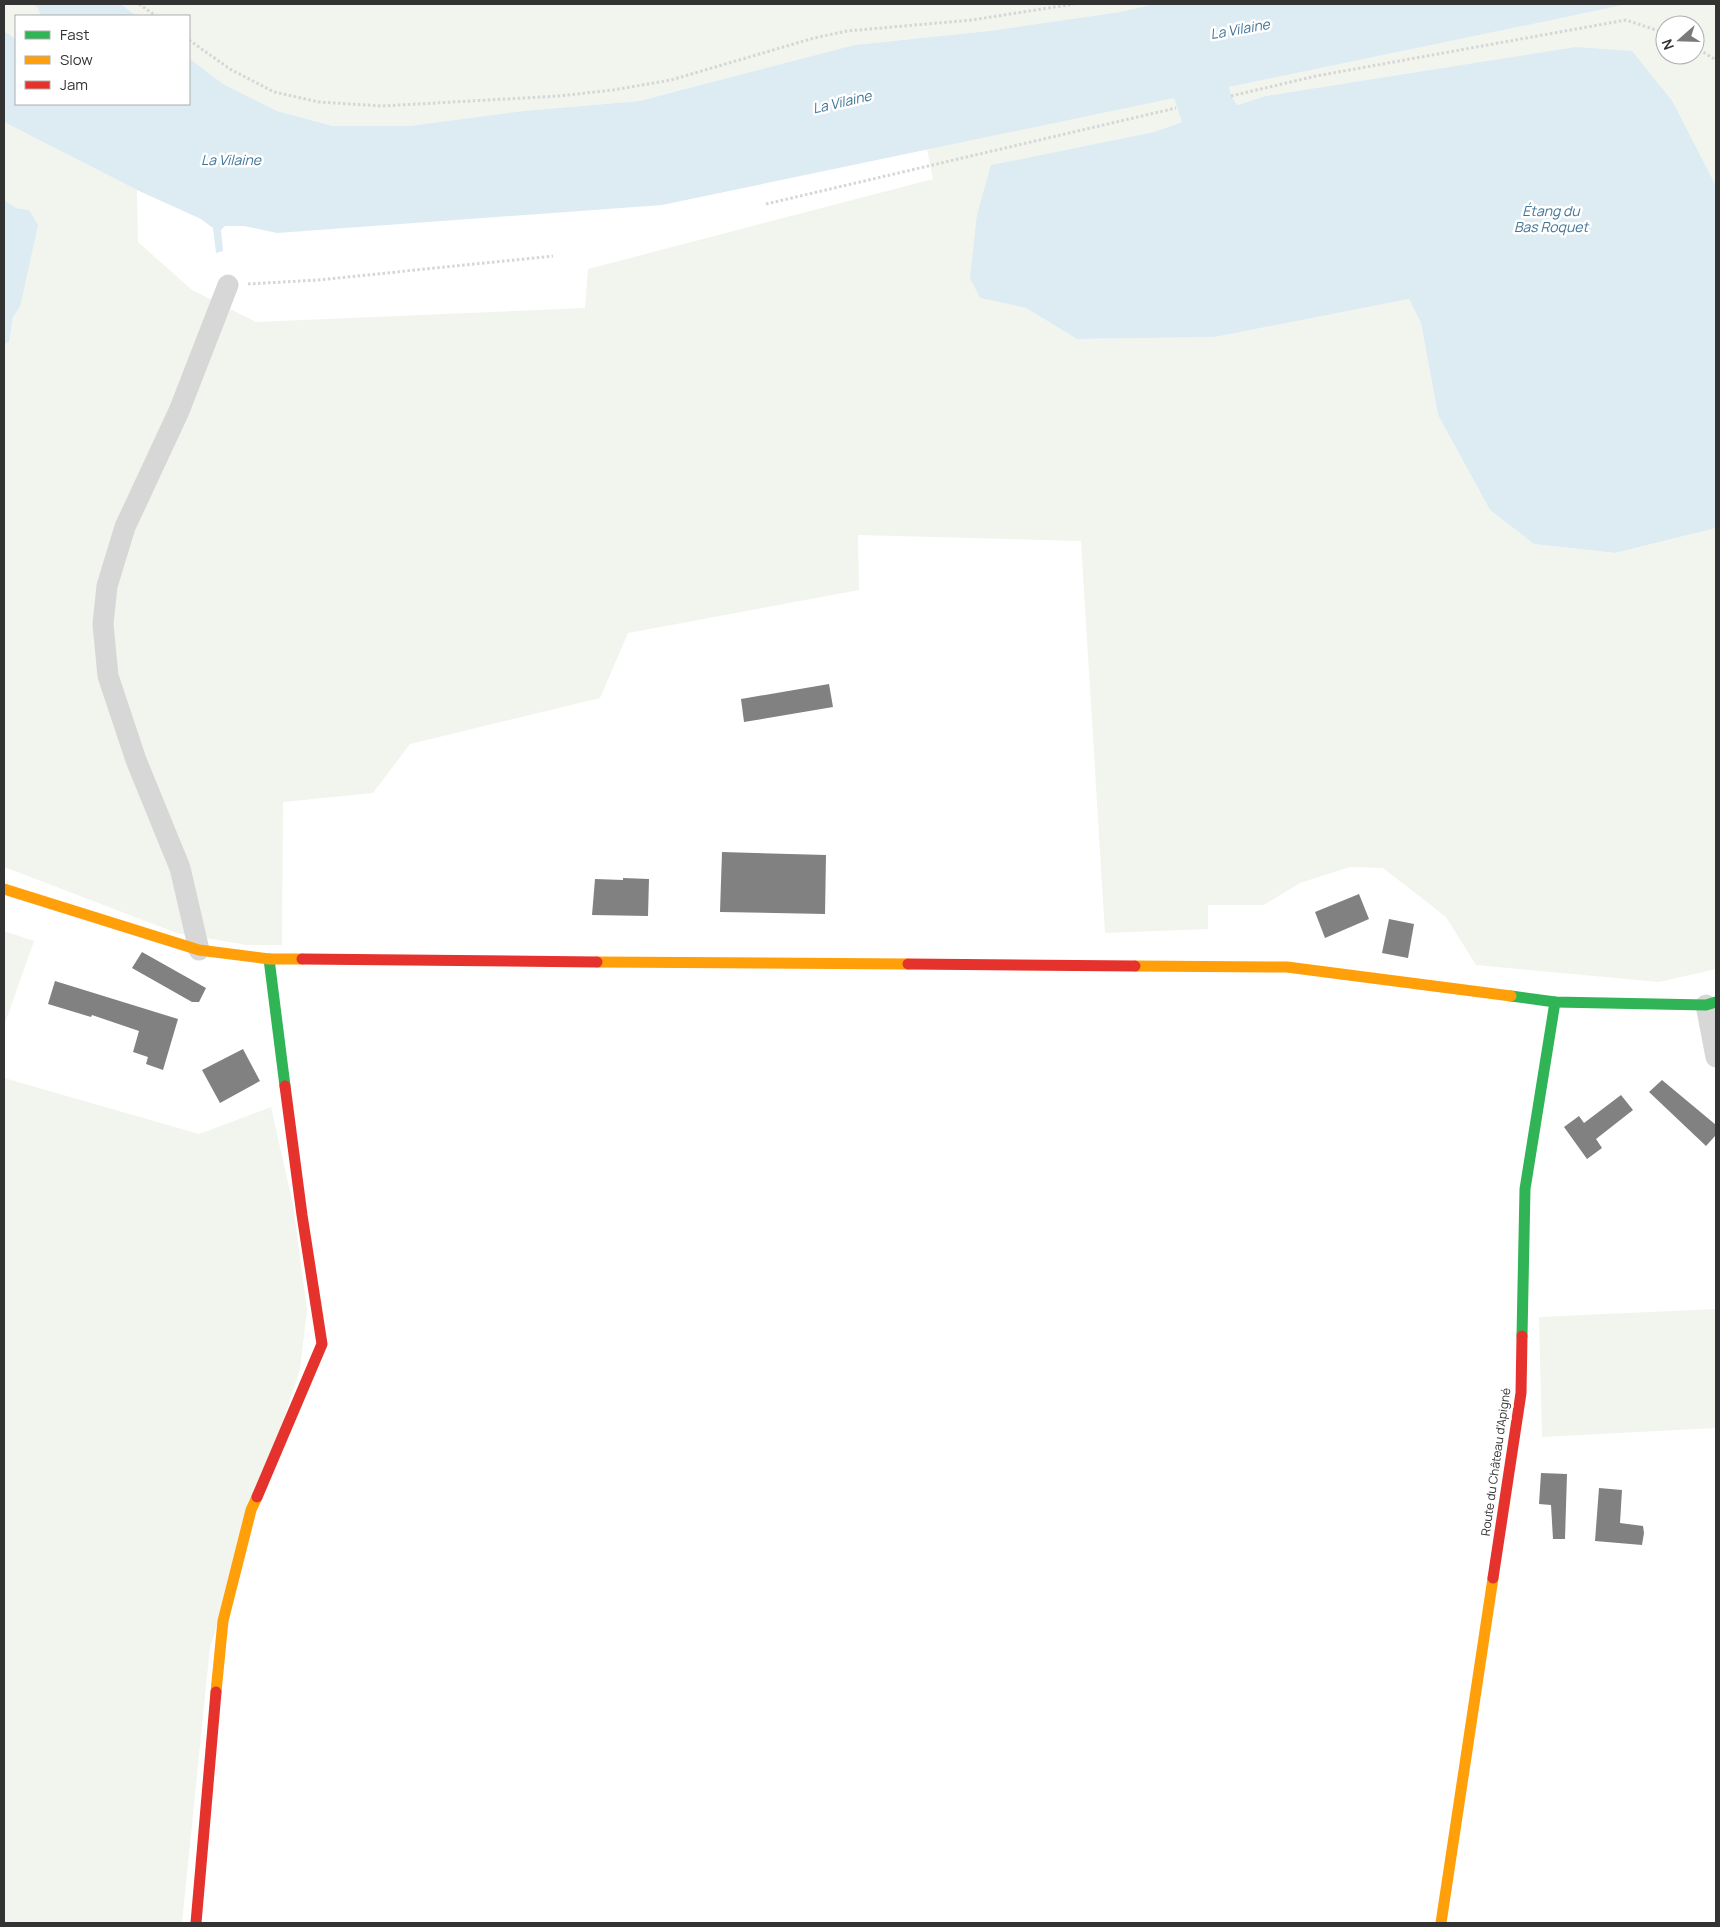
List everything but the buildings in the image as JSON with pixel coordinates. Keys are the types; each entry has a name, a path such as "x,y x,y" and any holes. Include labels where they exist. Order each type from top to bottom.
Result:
{"street":[{"path":"199,950 180,868 136,760 108,676 103,624 107,586 125,527 179,411 228,285"},
{"path":"4,889 199,950 269,959 1287,967 1555,1002 1711,1004 1716,1057"},
{"path":"196,1923 223,1621 251,1510 322,1344 302,1215 269,959"},
{"name":"Route du Château d'Apigné","path":"1441,1923 1521,1393 1525,1189 1555,1002"}],"path":[{"path":"139,4 155,15"},
{"path":"190,41 230,69 274,92 319,102 382,106 559,96 632,88 671,80 814,38 839,33 972,20 1074,4"},
{"path":"1231,96 1316,76 1626,20 1655,30"},
{"path":"1705,53 1716,60"},
{"path":"766,204 1176,108"},
{"path":"228,285 318,280 553,256"}],"shaded area":[{"path":"4,4 33,4 37,7 41,15 15,15 15,38 4,31"},
{"path":"121,4 1154,4 1120,12 989,31 854,45 639,101 523,111 409,126 333,126 277,111 223,84 190,59 190,15 135,15"},
{"path":"1628,4 1716,4 1716,186 1673,102 1575,47 1265,96 1236,105 1228,87"},
{"path":"1174,97 1182,122 1154,132 991,165 980,298 1026,308 1077,339 1215,337 1409,299 1421,323 1438,415 1490,510 1534,544 1615,553 1716,528 1716,969 1659,982 1476,965 1446,917 1383,868 1350,867 1300,883 1264,905 1208,905 1208,929 1105,933 1081,541 858,535 859,590 628,633 600,698 410,744 373,793 283,802 282,945 247,945 177,933 4,867 4,344 9,341 13,317 20,307 29,210 16,208 4,200 4,122 137,190 138,242 192,290 256,322 585,308 588,269 933,179 927,149"},
{"path":"4,931 34,941 4,1026"},
{"path":"4,1078 199,1134 271,1107 293,1205 307,1310 300,1369 210,1647 182,1923 4,1923"},
{"path":"1716,1309 1716,1428 1542,1437 1539,1317"}],"water":[{"path":"33,4 121,4 135,15 41,15 37,7"},
{"name":"Étang du Bas Roquet","path":"1154,4 1628,4 1229,87 1231,96 1237,105 1265,96 1575,47 1632,51 1673,102 1716,186 1716,528 1615,553 1534,544 1490,510 1438,415 1421,323 1409,299 1215,337 1077,339 1026,308 980,298 970,278 977,215 991,165 1154,132 1182,122 1174,98 662,205 277,233 244,226 225,226 221,230 223,251 216,253 213,228 201,219 137,190 4,122 4,31 15,38 15,105 190,105 190,59 223,84 277,111 333,126 409,126 523,111 639,101 854,45 989,31 1120,12"},
{"path":"4,200 16,208 29,210 38,225 20,307 13,317 9,342 4,344"}],"traffic: fast":[{"path":"269,959 285,1086"},
{"path":"1511,996 1555,1002 1706,1005 1716,1002"},
{"path":"1522,1336 1525,1189 1555,1002"}],"traffic: slow":[{"path":"4,889 199,950 269,959 302,959"},
{"path":"597,962 908,964"},
{"path":"1135,966 1287,967 1511,996"},
{"path":"216,1692 223,1621 251,1510 257,1497"},
{"path":"1441,1923 1493,1578"}],"traffic: jam":[{"path":"302,959 597,962"},
{"path":"908,964 1135,966"},
{"path":"257,1497 322,1344 285,1086"},
{"path":"1493,1578 1521,1393 1522,1336"},
{"path":"196,1923 216,1692"}],"water label":[{"name":"La Vilaine","path":"1240,29"},
{"name":"La Vilaine","path":"842,102"},
{"name":"La Vilaine","path":"231,160"}]}
